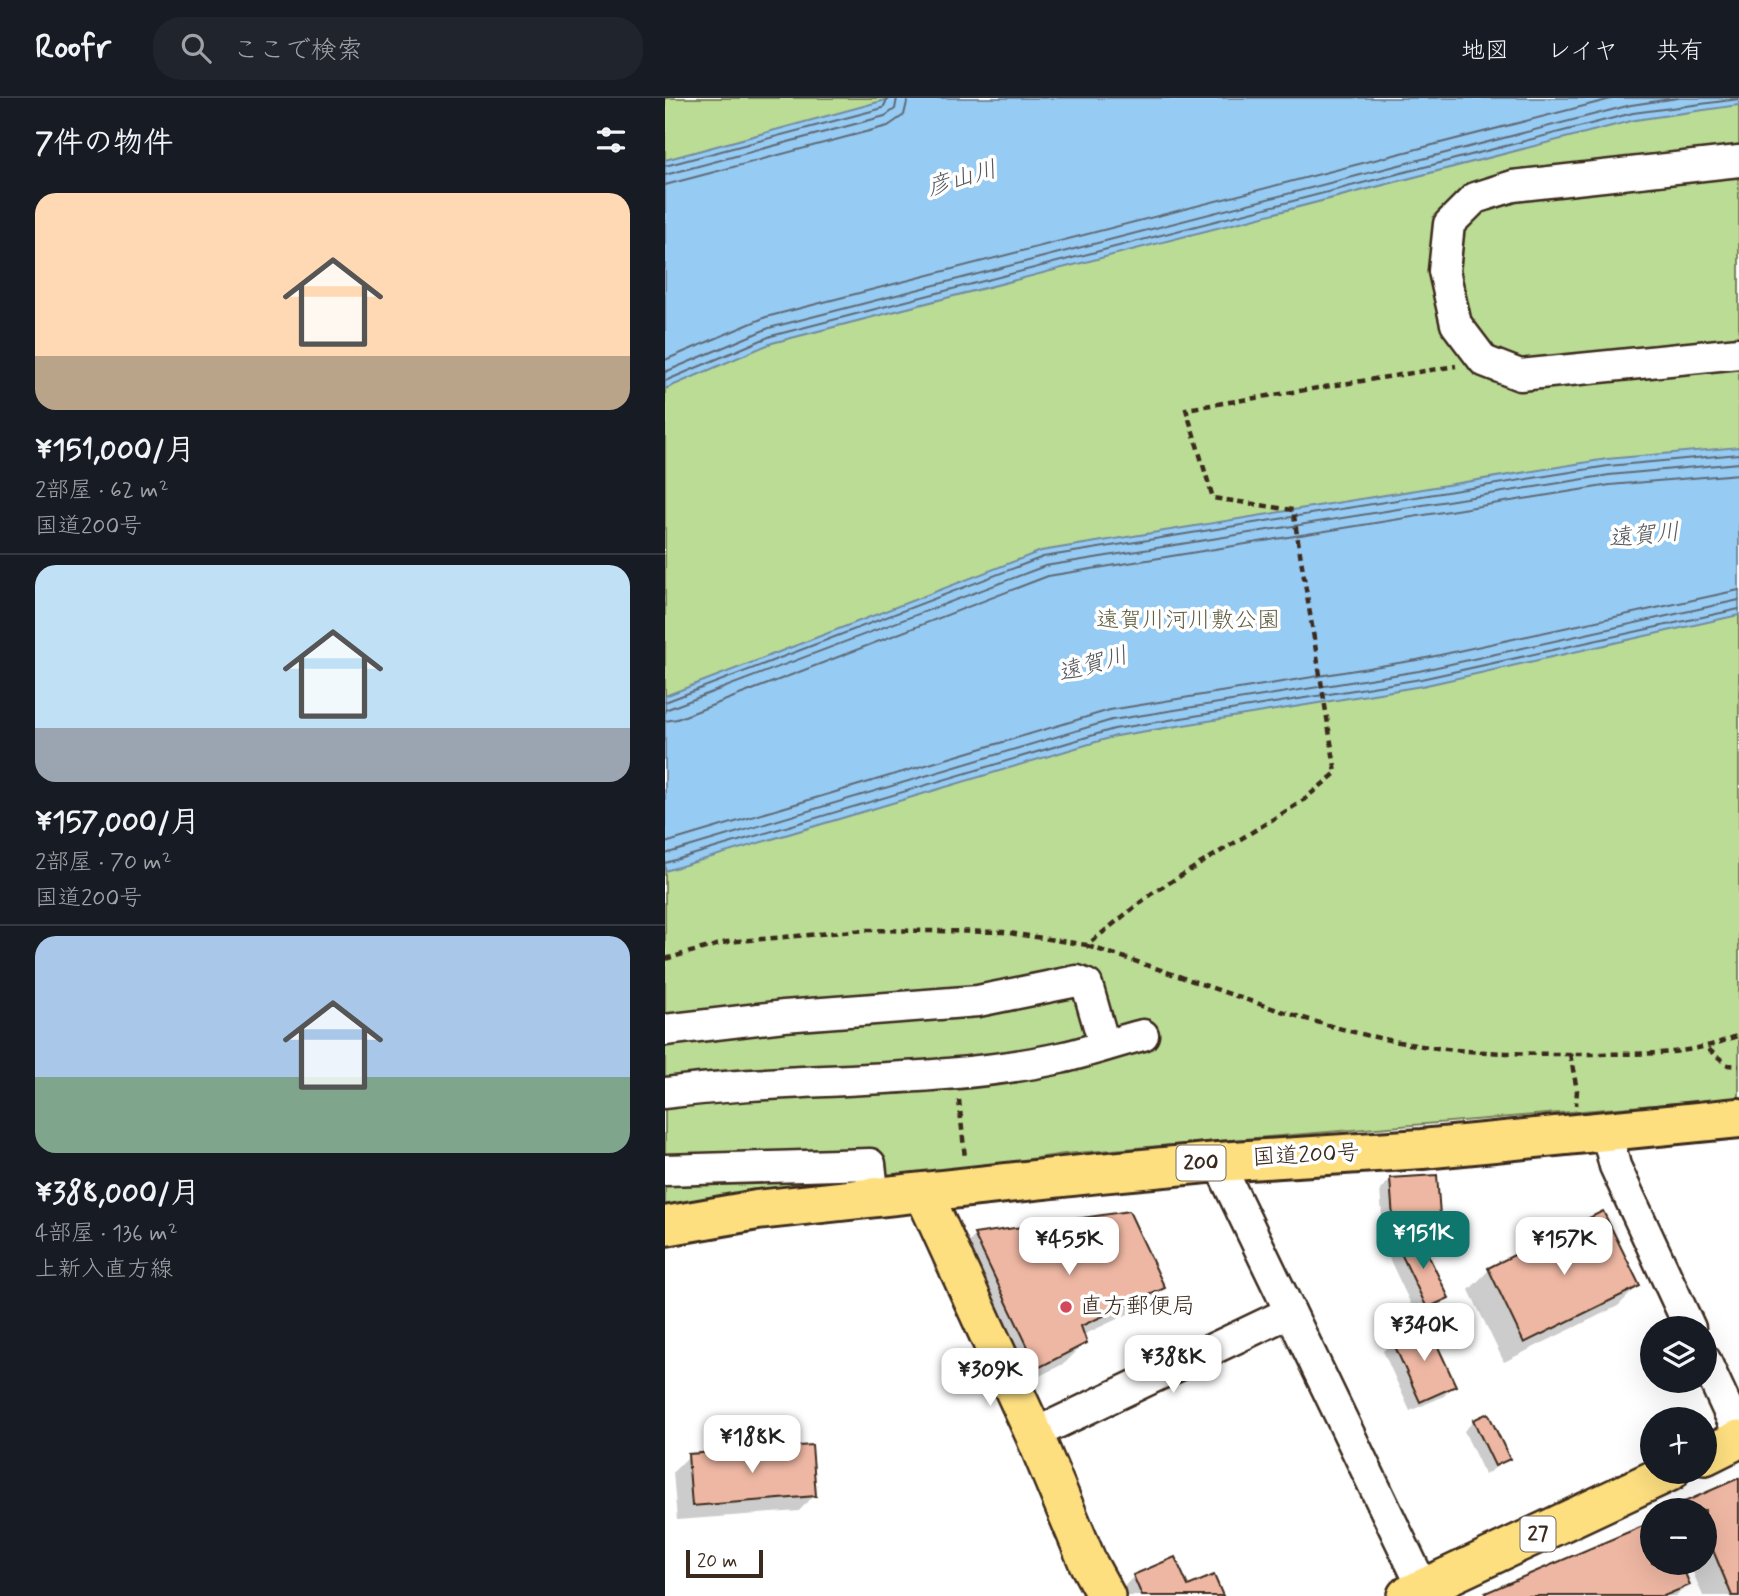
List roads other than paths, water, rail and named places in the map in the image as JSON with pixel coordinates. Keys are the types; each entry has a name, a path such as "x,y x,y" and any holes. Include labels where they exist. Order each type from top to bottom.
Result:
{"highway":[{"name":"国道200号","path":"665,1226 757,1210 1218,1162 1422,1149 1739,1118"}],"main road":[{"path":"924,1194 1034,1434 1088,1563 1106,1596"},
{"path":"1717,1449 1739,1437"},
{"name":"27","path":"1419,1593 1645,1484"}],"street":[{"path":"1739,161 1513,186 1475,198 1450,224 1444,271 1456,324 1485,361 1520,375 1739,353"},
{"path":"665,1030 784,1016 978,1001 1077,981 1087,985 1104,1044"},
{"path":"665,1093 728,1085 956,1072 1061,1058 1143,1035"},
{"path":"1607,1130 1615,1167 1684,1316"},
{"path":"1218,1162 1419,1593"},
{"path":"665,1170 870,1164 874,1199"},
{"path":"1034,1434 1290,1312"},
{"path":"1717,1387 1739,1437"}],"water":[{"name":"彦山川","path":"893,98 1739,98 1739,105 1635,120 772,343 665,389 665,160"},
{"name":"遠賀川","path":"1739,447 1739,615 1422,686 1116,736 665,871 665,696 1041,551 1607,459"}],"place":[{"name":"直方郵便局","path":"1066,1307"}],"park label":[{"name":"遠賀川河川敷公園","path":"1188,621"}]}
